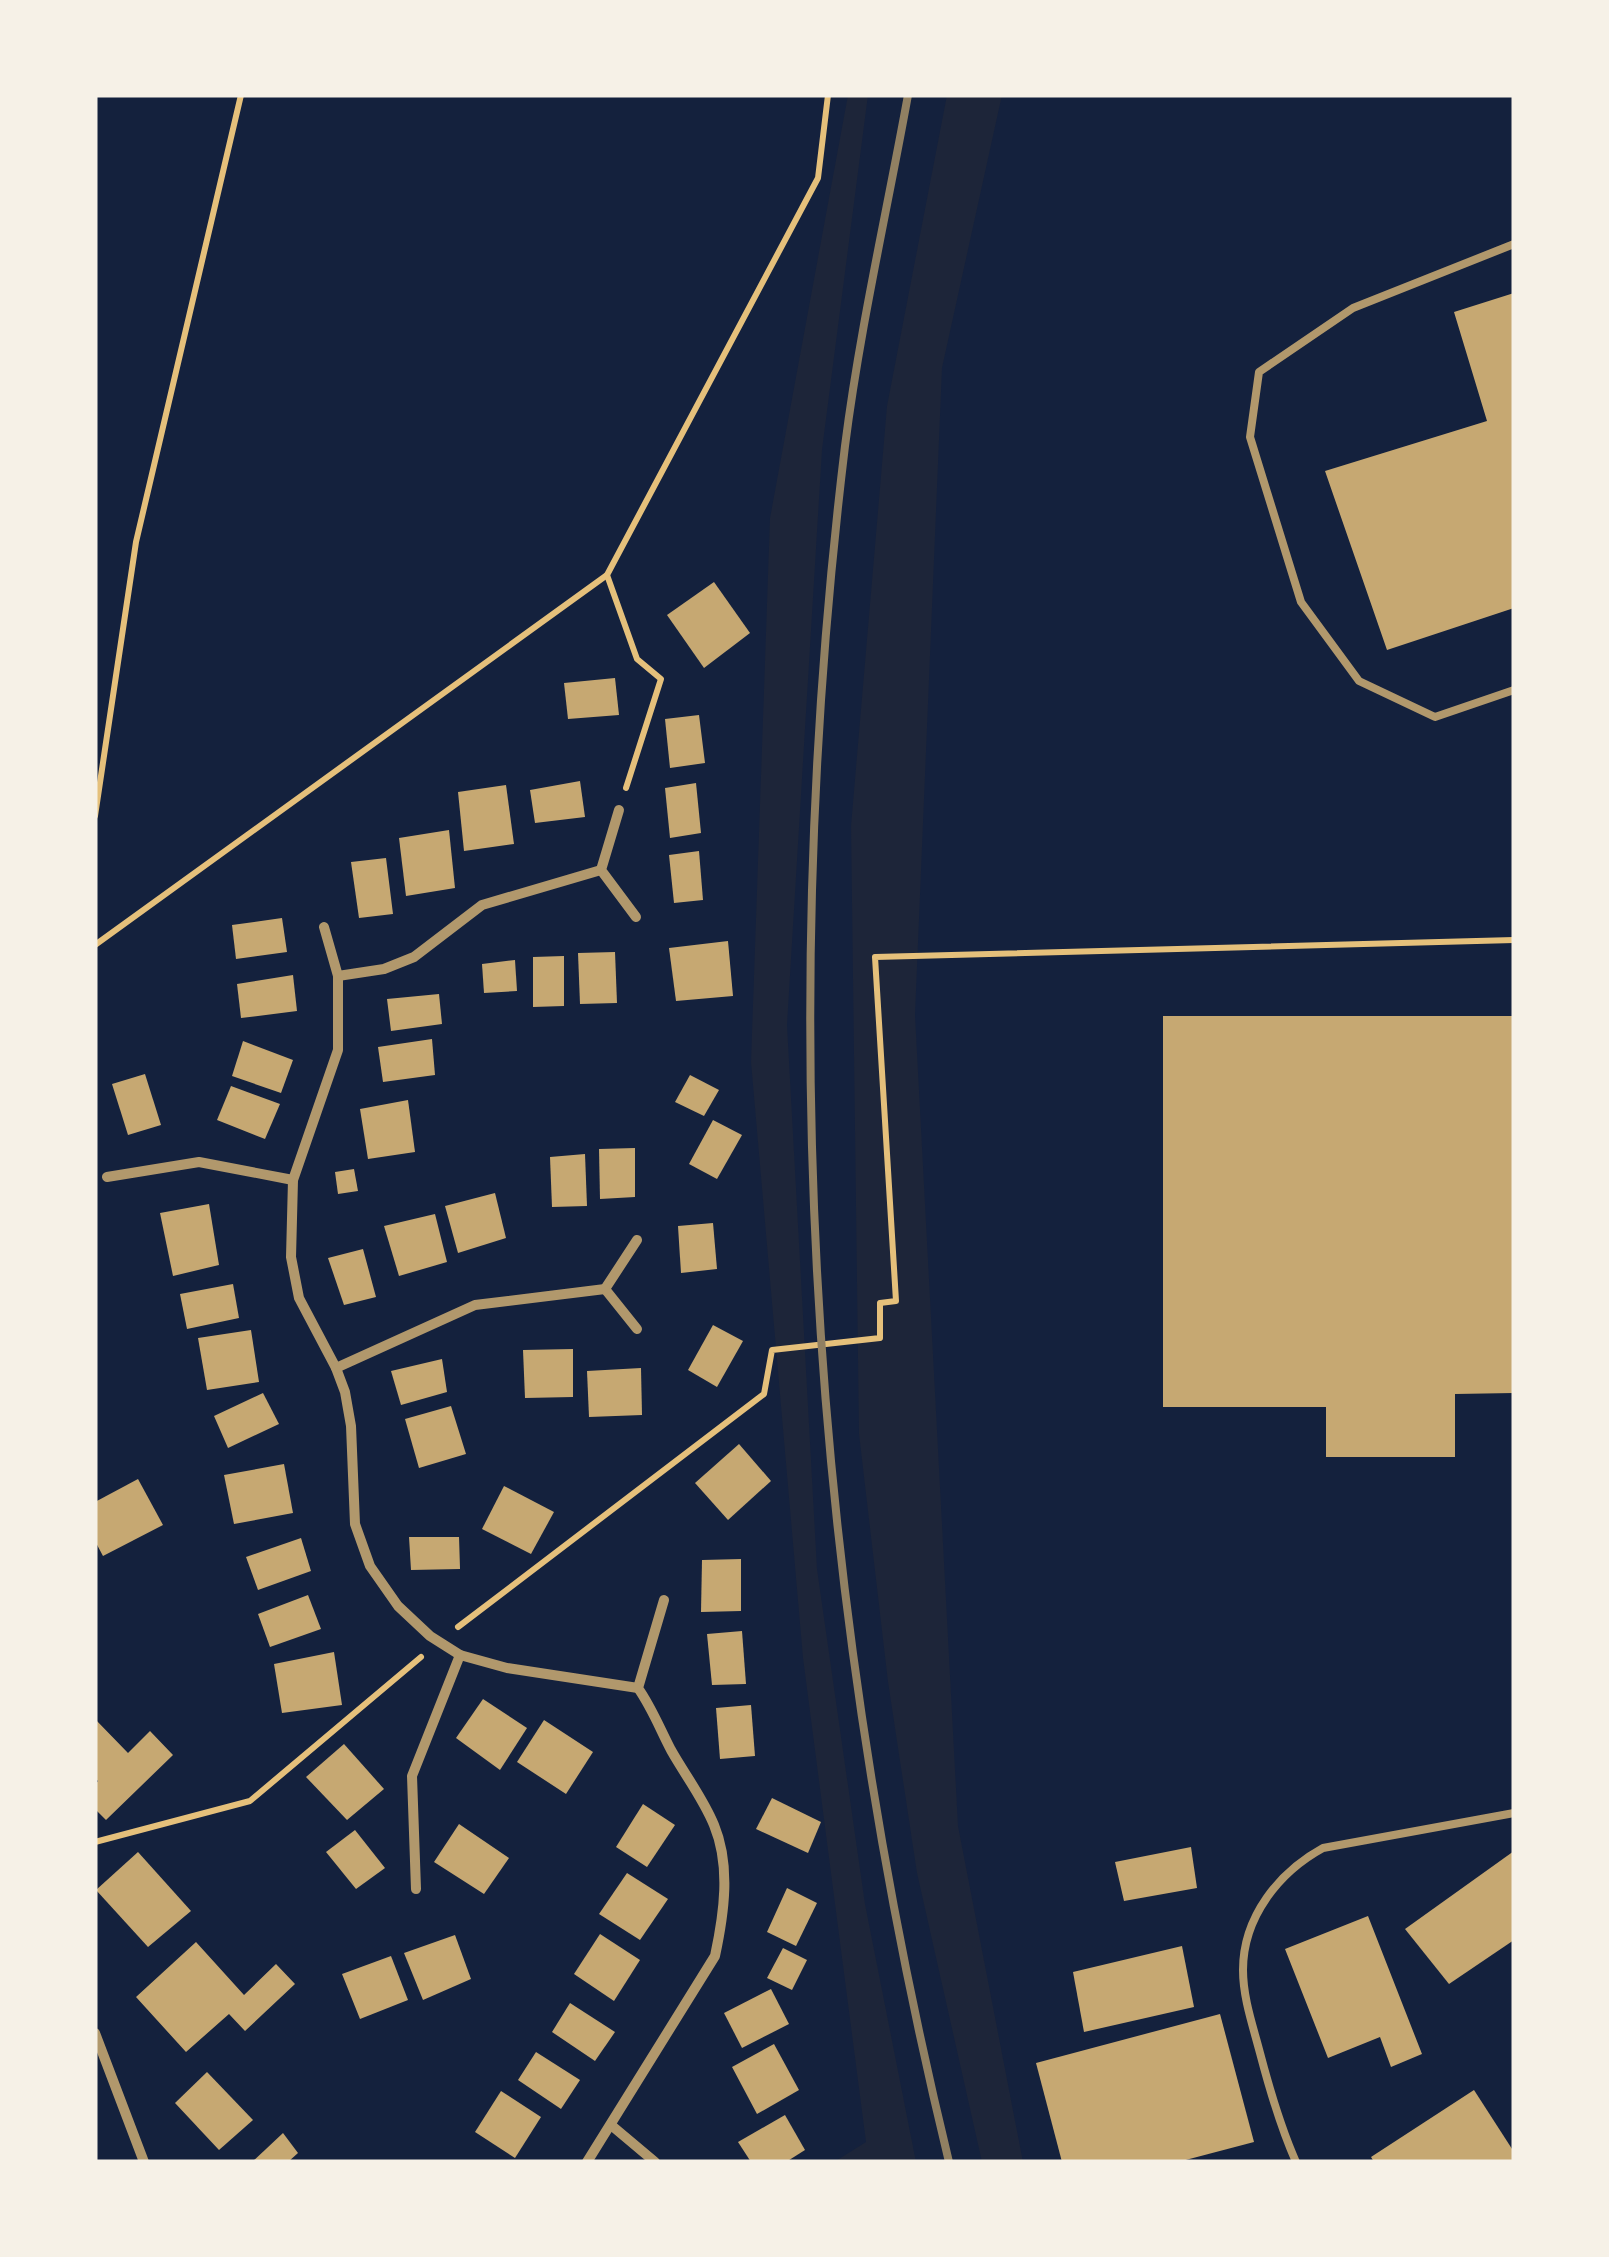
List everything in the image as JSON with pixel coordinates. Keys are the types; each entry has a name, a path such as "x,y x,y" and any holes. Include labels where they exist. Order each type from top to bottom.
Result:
{"street":[{"path":"601,870 619,810"},
{"path":"601,870 636,917"},
{"path":"338,976 384,969 414,957 482,905 601,870"},
{"path":"324,927 338,976 338,1050 293,1180 291,1257 300,1298 336,1368 351,1426 355,1524 370,1566 398,1606 460,1655 506,1668 638,1688 658,1718 670,1749 715,1828 724,1877 715,1956 587,2162"},
{"path":"107,1177 199,1162 293,1180"},
{"path":"336,1368 475,1305 605,1289 637,1240"},
{"path":"605,1289 637,1329"},
{"path":"638,1688 664,1600"},
{"path":"416,1889 412,1776 460,1655"},
{"path":"95,2033 144,2162"},
{"path":"611,2126 655,2162"}],"lane":[{"path":"1514,244 1353,308 1259,372 1250,437 1301,602 1359,680 1435,717 1514,690"},
{"path":"1296,2162 1276,2118 1246,1999 1243,1969 1247,1940 1258,1912 1297,1862 1324,1848 1514,1813"}],"path":[{"path":"95,816 136,542 241,95"},
{"path":"95,945 607,576 818,178 828,95"},
{"path":"607,576 637,659 661,680 619,810"},
{"path":"95,1842 250,1801 439,1642 764,1394 772,1350 880,1338 880,1302 896,1302 874,957 1514,940"}],"shaded area":[{"path":"848,95 868,95 822,450 787,1025 817,1569 865,1904 916,2162 834,2162 866,2142 803,1658 751,1062 770,518"},
{"path":"947,95 1002,95 942,368 915,1015 958,1826 1023,2162 982,2162 917,1873 888,1682 859,1434 851,826 887,406"}],"building":[{"path":"1514,293 1514,608 1387,650 1325,471 1487,421 1454,312"},
{"path":"714,582 750,633 704,668 667,615"},
{"path":"615,678 619,715 568,719 564,683"},
{"path":"699,715 705,763 670,768 665,719"},
{"path":"580,781 585,817 535,823 530,790"},
{"path":"696,783 701,833 670,838 665,788"},
{"path":"506,785 514,844 464,851 458,792"},
{"path":"449,830 455,888 406,896 399,838"},
{"path":"699,851 703,900 674,903 669,855"},
{"path":"386,858 393,914 359,918 351,862"},
{"path":"282,918 287,952 236,959 232,925"},
{"path":"728,941 733,996 676,1001 669,948"},
{"path":"615,952 617,1003 580,1004 578,953"},
{"path":"564,956 564,1006 533,1007 533,957"},
{"path":"515,960 517,991 484,993 482,964"},
{"path":"293,975 297,1011 241,1018 237,984"},
{"path":"439,994 442,1024 391,1031 387,999"},
{"path":"1163,1016 1514,1016 1514,1393 1455,1394 1455,1457 1326,1457 1326,1407 1163,1407"},
{"path":"432,1039 435,1075 383,1082 378,1047"},
{"path":"243,1041 293,1060 281,1093 232,1076"},
{"path":"145,1074 161,1125 128,1135 112,1084"},
{"path":"690,1075 719,1090 704,1116 675,1102"},
{"path":"231,1086 280,1104 265,1139 217,1120"},
{"path":"408,1100 415,1152 368,1159 360,1109"},
{"path":"713,1120 742,1135 717,1179 689,1164"},
{"path":"635,1148 635,1197 600,1199 599,1149"},
{"path":"585,1154 587,1206 552,1207 550,1157"},
{"path":"354,1169 358,1191 338,1194 335,1172"},
{"path":"495,1193 506,1238 458,1253 445,1206"},
{"path":"209,1204 219,1265 173,1276 160,1213"},
{"path":"435,1214 447,1262 399,1276 384,1226"},
{"path":"713,1223 717,1269 681,1273 678,1226"},
{"path":"363,1249 376,1297 344,1305 328,1258"},
{"path":"233,1284 239,1318 187,1329 180,1294"},
{"path":"713,1325 743,1341 717,1387 688,1370"},
{"path":"251,1330 259,1382 207,1390 198,1338"},
{"path":"573,1349 573,1397 525,1398 523,1350"},
{"path":"442,1359 447,1392 401,1405 391,1371"},
{"path":"641,1368 642,1415 589,1417 587,1371"},
{"path":"263,1393 279,1424 228,1448 214,1416"},
{"path":"451,1406 466,1454 419,1468 405,1419"},
{"path":"739,1444 771,1481 728,1520 695,1483"},
{"path":"284,1464 293,1513 234,1524 224,1475"},
{"path":"138,1479 163,1525 103,1556 95,1541 95,1502"},
{"path":"504,1486 554,1512 531,1554 482,1529"},
{"path":"409,1537 459,1537 460,1569 411,1570"},
{"path":"301,1538 311,1571 258,1590 246,1557"},
{"path":"741,1559 741,1611 701,1612 702,1560"},
{"path":"308,1595 321,1629 270,1647 258,1614"},
{"path":"742,1631 746,1684 712,1685 707,1634"},
{"path":"334,1652 342,1705 282,1713 274,1664"},
{"path":"483,1699 527,1728 500,1770 456,1738"},
{"path":"751,1705 755,1756 720,1759 716,1708"},
{"path":"95,1719 128,1753 150,1731 173,1755 106,1820 95,1809"},
{"path":"544,1720 593,1752 566,1794 517,1762"},
{"path":"344,1744 384,1789 347,1820 306,1777"},
{"path":"772,1798 821,1822 808,1853 756,1829"},
{"path":"643,1804 675,1825 647,1867 616,1847"},
{"path":"459,1824 509,1858 484,1894 434,1862"},
{"path":"355,1830 385,1868 356,1889 326,1852"},
{"path":"1191,1847 1197,1888 1124,1901 1115,1862"},
{"path":"1514,1851 1514,1940 1449,1984 1405,1929"},
{"path":"138,1852 191,1911 148,1947 96,1890"},
{"path":"627,1873 668,1899 640,1940 599,1914"},
{"path":"787,1888 817,1903 796,1946 767,1932"},
{"path":"1368,1916 1422,2054 1391,2067 1380,2037 1328,2058 1285,1949"},
{"path":"600,1934 640,1960 614,2001 574,1974"},
{"path":"455,1935 471,1979 423,2000 404,1953"},
{"path":"196,1942 244,1995 276,1964 295,1984 245,2031 229,2014 186,2052 136,1997"},
{"path":"1182,1946 1194,2007 1084,2032 1073,1972"},
{"path":"783,1948 807,1960 792,1990 767,1978"},
{"path":"391,1956 408,2000 360,2019 342,1974"},
{"path":"771,1989 789,2024 742,2048 724,2013"},
{"path":"570,2003 615,2032 595,2061 552,2032"},
{"path":"1220,2014 1254,2142 1178,2162 1062,2162 1036,2063"},
{"path":"774,2044 799,2090 757,2114 732,2067"},
{"path":"536,2052 580,2080 561,2109 518,2080"},
{"path":"207,2072 253,2120 219,2150 175,2103"},
{"path":"1474,2090 1514,2152 1514,2162 1374,2162 1371,2157"},
{"path":"501,2091 541,2117 515,2158 475,2132"},
{"path":"785,2115 805,2150 786,2162 751,2162 738,2142"},
{"path":"283,2133 298,2153 288,2162 252,2162"}],"railway":[{"path":"908,95 851,402 824,662 812,878 811,1094 819,1309 837,1523 865,1737 902,1950 949,2162"}]}
